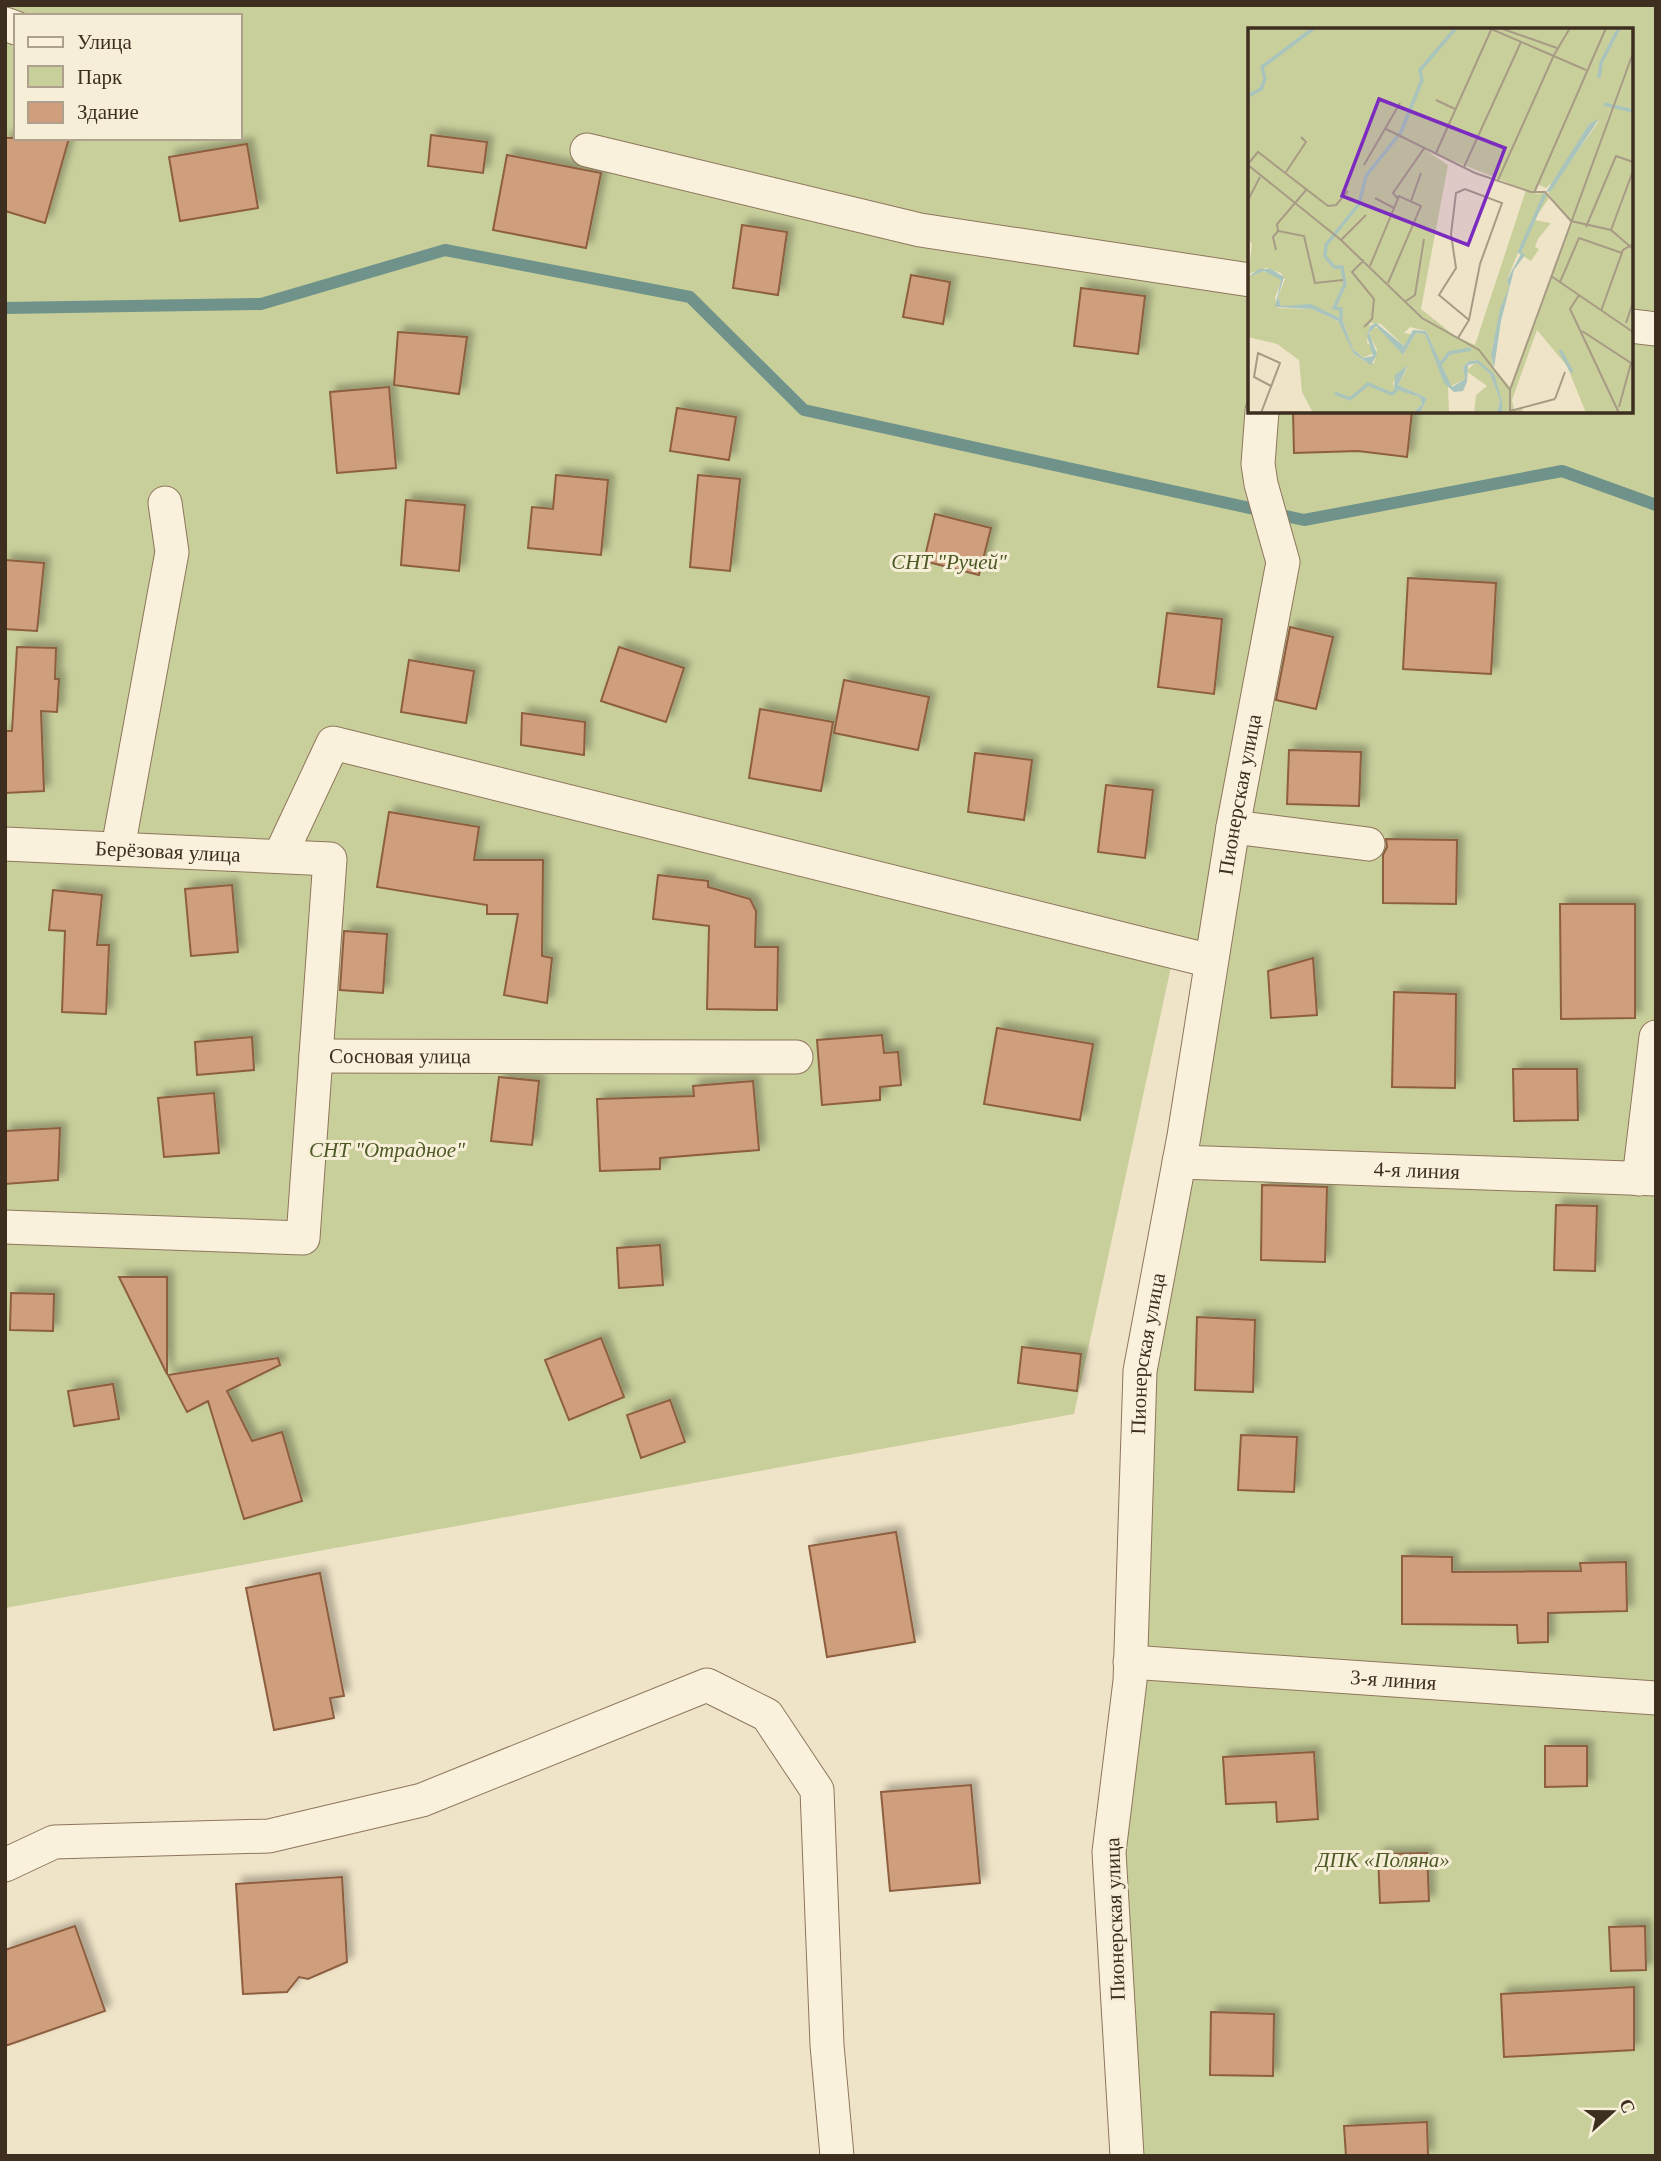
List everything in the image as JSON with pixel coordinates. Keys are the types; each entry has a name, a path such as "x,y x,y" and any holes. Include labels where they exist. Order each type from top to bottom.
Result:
{"street":[{"path":"587,150 920,230 1248,279"},
{"path":"1633,326 1656,329"},
{"name":"Пионерская улица","path":"1126,2156 1109,1852 1130,1662 1140,1371 1179,1162 1280,552 1258,464 1262,413"},
{"path":"118,848 172,552 165,503"},
{"path":"280,856 333,743 1211,961"},
{"path":"1233,827 1368,844"},
{"name":"Берёзовая улица","path":"5,844 330,859 316,1056"},
{"path":"1647,1179 1656,1037"},
{"name":"Сосновая улица","path":"5,1227 303,1238 316,1056 796,1057"},
{"name":"4-я линия","path":"1179,1162 1647,1179"},
{"name":"3-я линия","path":"1130,1662 1656,1698"},
{"path":"5,1865 54,1842 269,1836 422,1800 707,1685 767,1715 817,1790 827,2045 837,2156"}],"green space":[{"path":"5,5 1656,5 1656,2156 1127,2156 1109,1852 1140,1371 1211,959 1174,953 1074,1414 5,1608"}],"building":[{"path":"431,135 487,142 483,173 428,166"},
{"path":"5,138 68,140 45,223 5,211"},
{"path":"247,144 258,208 180,221 169,157"},
{"path":"507,155 601,173 586,248 493,230"},
{"path":"742,225 787,232 778,295 733,288"},
{"path":"911,275 950,282 943,324 903,317"},
{"path":"1081,288 1145,296 1138,354 1074,346"},
{"path":"398,332 467,337 459,394 394,385"},
{"path":"389,387 396,468 337,473 330,392"},
{"path":"677,408 736,417 729,460 670,451"},
{"path":"1293,413 1412,413 1407,457 1358,451 1294,453"},
{"path":"556,475 608,480 601,555 528,548 532,507 553,509"},
{"path":"698,475 740,479 730,571 690,567"},
{"path":"406,500 465,505 459,571 401,565"},
{"path":"935,514 991,528 979,575 924,561"},
{"path":"5,560 44,563 37,631 5,629"},
{"path":"1408,578 1496,583 1491,674 1403,669"},
{"path":"1167,613 1222,619 1214,694 1158,687"},
{"path":"1290,627 1333,637 1316,709 1276,700"},
{"path":"17,647 56,648 55,679 59,679 57,712 41,711 44,791 5,793 5,731 12,731"},
{"path":"619,647 684,668 666,722 601,701"},
{"path":"409,660 474,671 466,723 401,712"},
{"path":"844,680 929,697 918,750 834,733"},
{"path":"760,709 833,722 821,791 749,778"},
{"path":"522,713 585,722 584,755 521,745"},
{"path":"1289,750 1361,752 1359,806 1287,804"},
{"path":"975,753 1032,760 1024,820 968,812"},
{"path":"1106,785 1153,790 1145,858 1098,852"},
{"path":"389,812 479,827 474,860 543,860 542,956 552,958 547,1003 504,995 518,914 487,914 487,905 377,887"},
{"path":"1386,839 1457,840 1456,904 1383,903 1383,855 1387,847"},
{"path":"658,875 708,881 708,887 750,899 756,911 755,947 778,947 777,1010 707,1009 709,926 653,919"},
{"path":"232,885 238,952 191,956 185,889"},
{"path":"53,890 102,895 97,945 109,945 106,1014 62,1012 65,931 49,930"},
{"path":"1560,904 1635,904 1635,1018 1561,1019"},
{"path":"344,931 387,934 383,993 340,990"},
{"path":"1313,958 1317,1015 1271,1018 1268,971"},
{"path":"1394,992 1456,994 1455,1088 1392,1087"},
{"path":"997,1028 1093,1044 1080,1120 984,1104"},
{"path":"882,1035 884,1053 898,1052 901,1085 880,1087 880,1100 822,1105 817,1040"},
{"path":"252,1037 254,1070 197,1075 195,1042"},
{"path":"1513,1069 1577,1069 1578,1120 1514,1121"},
{"path":"499,1077 539,1081 532,1145 491,1141"},
{"path":"753,1081 759,1150 660,1158 660,1169 600,1171 597,1099 694,1096 693,1086"},
{"path":"214,1093 219,1153 164,1157 158,1098"},
{"path":"60,1128 58,1180 5,1184 5,1131"},
{"path":"1262,1185 1327,1187 1325,1262 1261,1260"},
{"path":"1556,1205 1597,1206 1595,1271 1554,1270"},
{"path":"660,1245 663,1285 619,1288 617,1248"},
{"path":"119,1277 167,1277 167,1374"},
{"path":"11,1293 54,1294 53,1331 10,1330"},
{"path":"1197,1317 1255,1320 1253,1392 1195,1390"},
{"path":"601,1338 624,1397 569,1420 545,1360"},
{"path":"1022,1347 1081,1354 1077,1391 1018,1383"},
{"path":"278,1358 280,1365 227,1391 252,1441 282,1432 302,1501 244,1519 208,1401 187,1412 168,1375"},
{"path":"113,1384 119,1419 74,1426 68,1391"},
{"path":"670,1400 685,1442 641,1458 627,1415"},
{"path":"1241,1435 1297,1437 1294,1492 1238,1490"},
{"path":"896,1532 915,1642 827,1657 809,1546"},
{"path":"1402,1556 1452,1557 1452,1572 1581,1571 1580,1563 1626,1562 1627,1611 1548,1613 1548,1642 1518,1643 1517,1625 1402,1624"},
{"path":"320,1573 344,1696 330,1698 334,1718 274,1730 246,1588"},
{"path":"1545,1746 1587,1746 1587,1786 1545,1787"},
{"path":"1314,1752 1318,1819 1277,1822 1276,1802 1226,1804 1223,1757"},
{"path":"971,1785 980,1883 890,1891 881,1792"},
{"path":"1427,1853 1429,1901 1380,1903 1378,1854"},
{"path":"342,1877 347,1962 308,1979 299,1977 287,1992 243,1994 236,1884"},
{"path":"75,1926 105,2011 5,2046 5,1950"},
{"path":"1645,1926 1646,1970 1611,1971 1609,1927"},
{"path":"1634,1987 1634,2050 1504,2057 1501,1994"},
{"path":"1211,2012 1274,2014 1273,2076 1210,2075"},
{"path":"1427,2122 1428,2156 1346,2156 1344,2126"}],"waterway":[{"path":"5,308 261,304 445,250 690,297 804,410 1304,520 1562,471 1656,505"}],"park label":[{"name":"СНТ \"Ручей\"","path":"949,562"},
{"name":"СНТ \"Отрадное\"","path":"387,1150"},
{"name":"ДПК «Поляна»","path":"1383,1860"}]}
